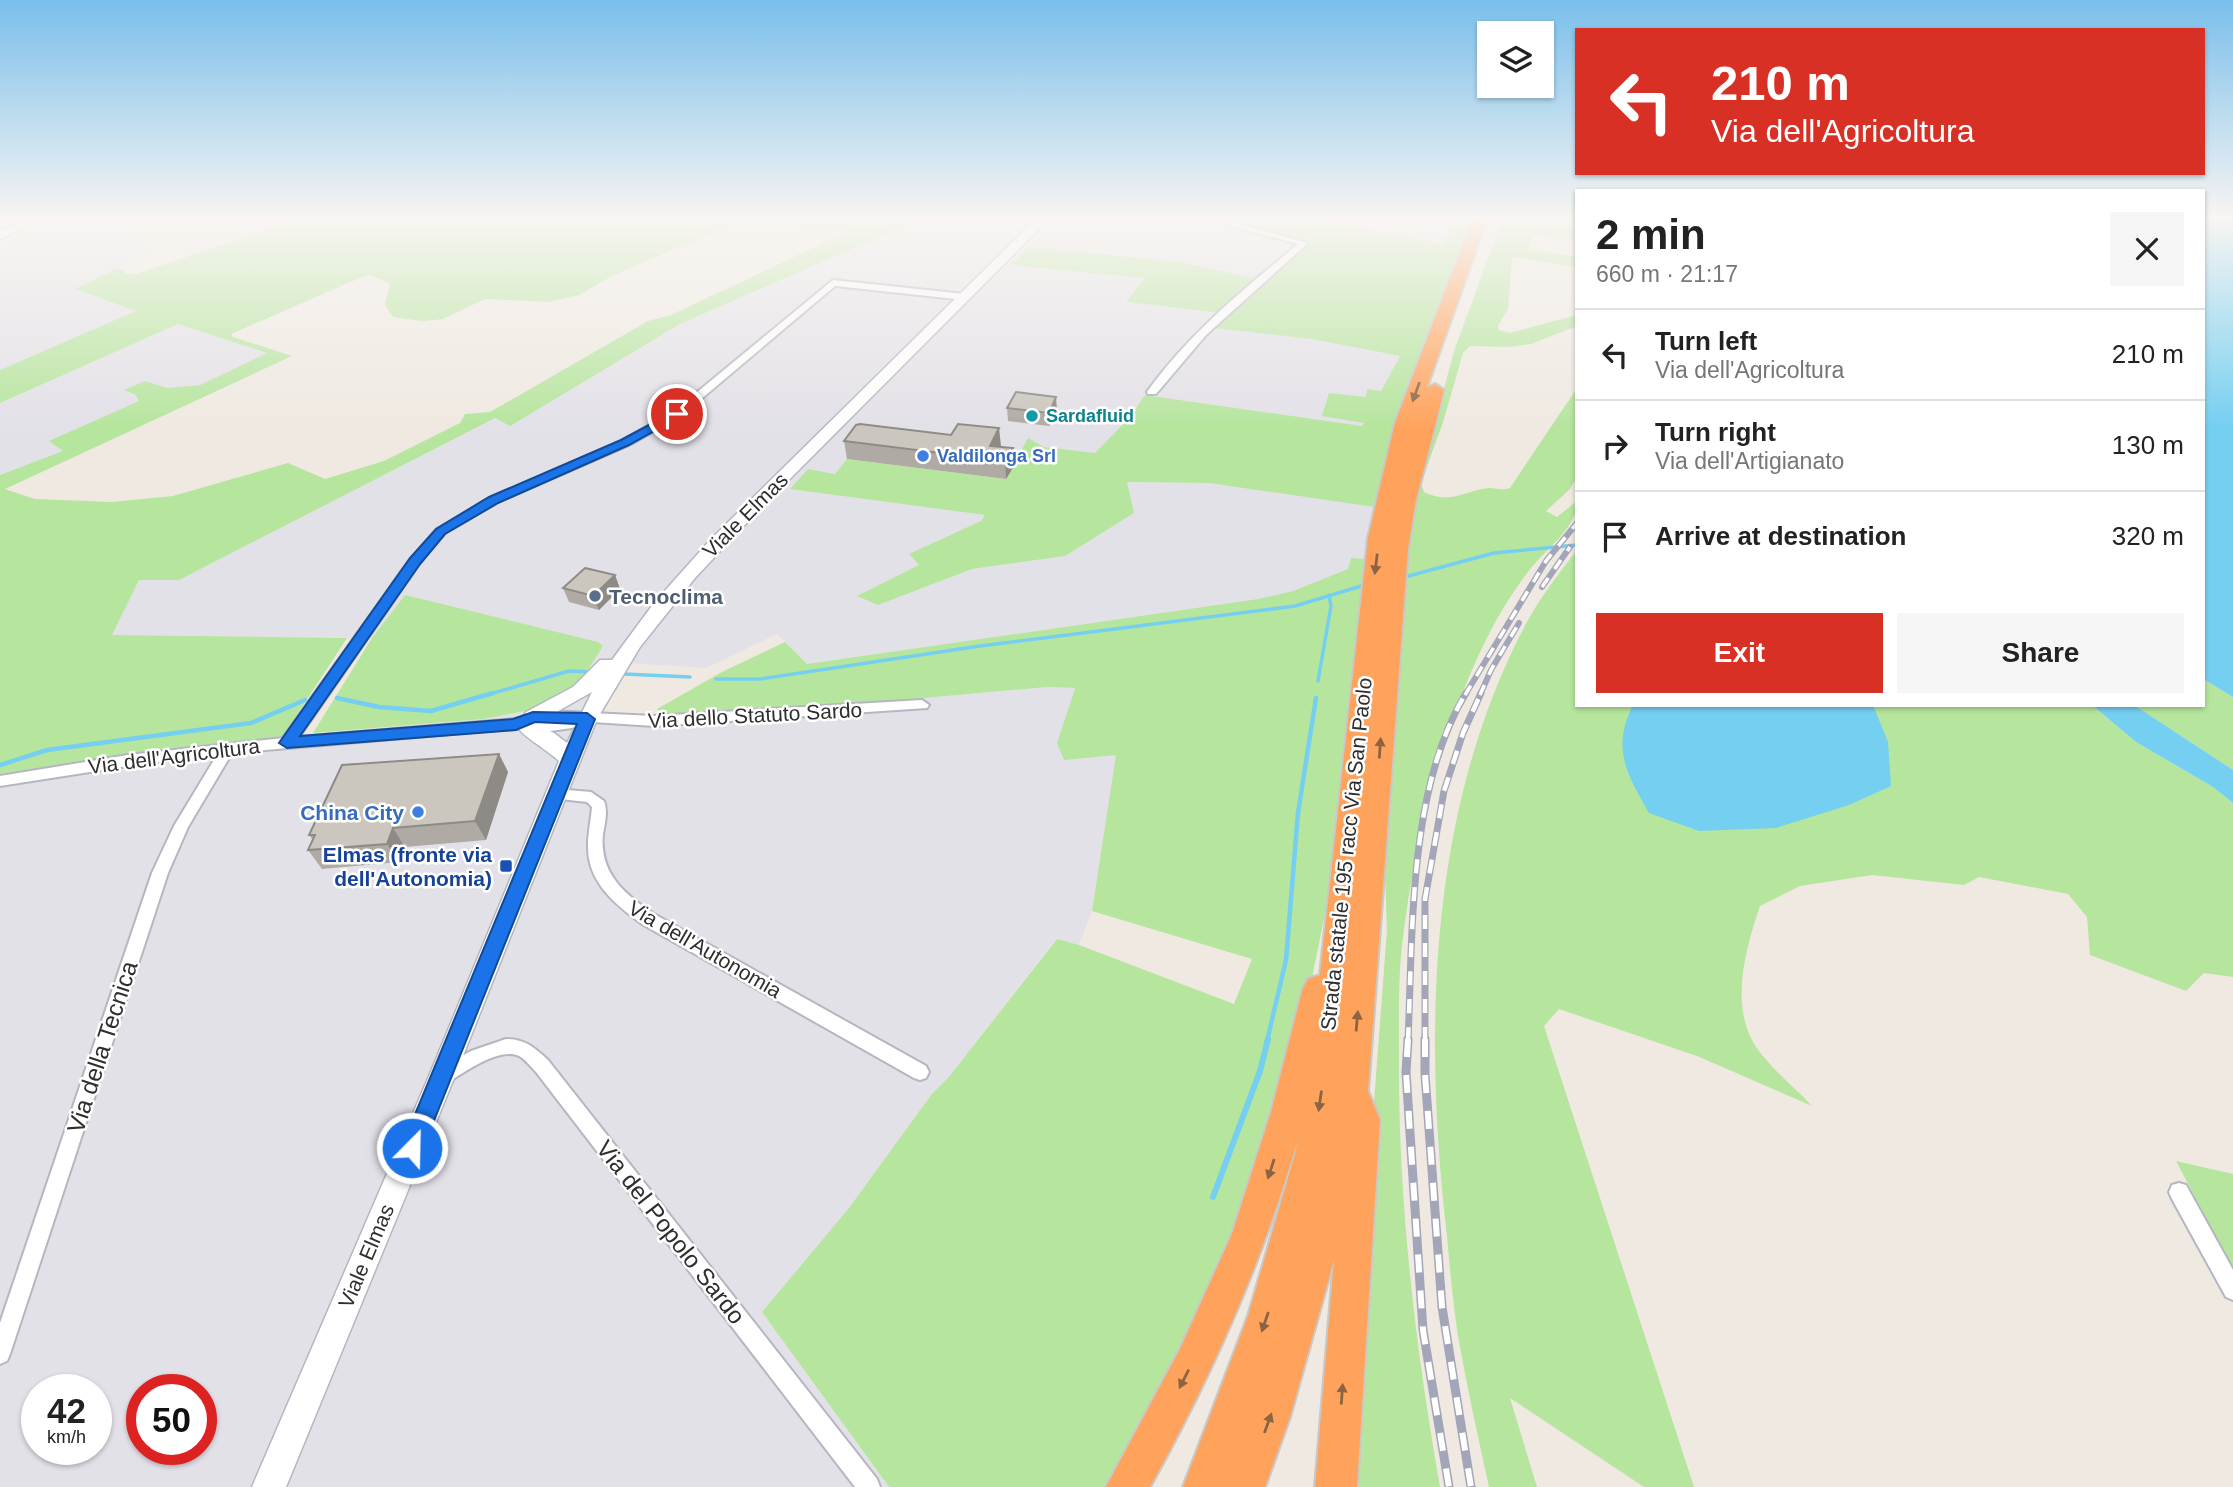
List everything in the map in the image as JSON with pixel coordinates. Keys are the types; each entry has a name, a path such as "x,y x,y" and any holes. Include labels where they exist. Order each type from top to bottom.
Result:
{"highway":[{"name":"Strada statale 195 racc Via San Paolo","path":"1204,1487 1267,1317 1313,1154 1337,961 1363,815 1389,637 1396,498 1405,423 1454,289"},
{"name":"Strada statale 195 racc Via San Paolo","path":"1396,498 1470,289"},
{"name":"Strada statale 195 racc Via San Paolo","path":"1244,1487 1270,1417 1308,1290 1330,1200 1352,1089 1363,815"},
{"path":"1127,1487 1218,1310 1250,1234 1298,1081 1320,983 1337,961"},
{"path":"1336,1487 1363,1120 1352,1089"}],"main road":[{"name":"Viale Elmas","path":"269,1487 442,1076 587,719 630,645 699,561 973,289"},
{"path":"571,759 526,723 580,692 630,645"}],"street":[{"path":"287,743 415,561 440,531 494,500 625,443 677,414 824,289"},
{"path":"898,289 965,297"},
{"path":"1152,392 1178,359 1250,289"},
{"name":"Via dello Statuto Sardo","path":"587,719 652,721 922,705"},
{"name":"Via dell'Agricoltura","path":"0,781 104,764 287,743 526,723 563,725 587,719"},
{"name":"Via della Tecnica","path":"0,1354 160,873 181,826 226,750"},
{"name":"Via dell'Autonomia","path":"556,794 591,797 600,805 596,862 601,875 619,899 648,919 920,1072"},
{"name":"Via del Popolo Sardo","path":"442,1076 478,1056 515,1047 525,1050 542,1066 869,1487"},
{"path":"2179,1192 2233,1290"}],"shaded area":[{"path":"0,289 80,289 137,311 0,370"},
{"path":"759,289 1135,289 1126,302 1230,314 1215,327 1312,339 1400,356 1362,426 1145,395 1129,418 1095,453 1043,447 1014,466 1006,479 848,459 835,474 790,489 985,515 981,521 910,554 920,565 858,596 878,605 972,569 1065,556 1126,482 1209,483 1374,507 1365,559 1351,558 1348,569 1293,591 1258,599 807,664 777,634 706,668 627,663 609,695 604,709 607,713 660,715 809,705 825,707 1047,687 1075,688 1057,743 1117,754 1092,911 1079,945 1056,939 948,1078 931,1095 849,1208 762,1312 889,1487 0,1487 0,779 283,736 483,719 536,709 405,595 372,638 112,635 139,580 179,580 495,418 510,425 680,324"},
{"path":"178,324 268,353 200,385 167,388 145,381 125,391 136,395 140,401 50,441 64,451 0,475 0,403"}],"green space":[{"path":"76,289 334,289 231,334 233,337 292,356 5,489 35,499 112,502 173,496 288,463 325,479 384,461 460,423 465,414 490,412 648,321 671,315 725,289 759,289 680,324 510,426 495,418 179,580 139,580 112,635 347,638 283,736 0,779 0,475 63,451 49,441 139,401 136,395 124,390 145,381 167,388 200,385 267,353 178,324 0,403 0,370 136,311"},
{"path":"389,289 589,289 579,295 548,302 485,299 443,319 422,321 393,317 385,305"},
{"path":"1135,289 1245,289 1223,313 1126,302"},
{"path":"1257,289 1449,289 1377,492 1414,502 1454,351 1477,289 1510,289 1508,309 1498,326 1499,330 1510,333 1575,316 1575,327 1531,344 1507,347 1470,346 1463,353 1443,422 1421,483 1424,492 1442,497 1489,488 1510,488 1575,391 1575,480 1570,489 1546,511 1557,517 1575,503 1575,513 1560,538 1531,568 1506,604 1467,682 1443,750 1428,805 1415,860 1402,945 1399,1000 1401,1164 1416,1326 1440,1487 1345,1487 1387,930 1384,847 1336,860 1303,1022 1239,1231 1114,1487 889,1487 762,1312 849,1208 931,1095 948,1078 1057,939 1234,1004 1252,959 1092,911 1116,755 1064,760 1057,743 1075,688 1047,687 825,707 809,705 660,715 657,709 722,672 785,642 807,664 1258,599 1293,591 1348,569 1351,558 1365,559 1374,507 1209,483 1127,482 1134,513 1065,556 972,569 878,605 857,596 919,565 909,554 981,521 985,515 790,489 808,469 835,474 847,459 1006,479 1028,438 1044,447 1095,453 1129,418 1145,395 1362,426 1364,423 1322,416 1329,393 1366,397 1367,389 1381,391 1400,356 1312,339 1215,328"},
{"path":"1575,553 1575,707 2094,707 2136,742 2213,787 2233,803 2233,977 2204,973 2186,991 2090,955 2087,917 2068,894 1979,877 1964,885 1872,875 1800,886 1760,906 1749,941 1742,980 1742,999 1750,1035 1765,1058 1812,1106 1697,1056 1559,1009 1544,1026 1694,1487 1644,1487 1510,1398 1537,1487 1489,1487 1458,1336 1439,1158 1435,1079 1441,920 1452,842 1470,765 1495,691 1528,620"},
{"path":"405,595 598,642 603,646 579,684 536,709 483,719 313,733 372,638"},
{"path":"2205,680 2233,697 2233,770 2137,707 2205,707"},
{"path":"2176,1161 2233,1174 2233,1269"}],"water":[{"path":"2205,289 2233,289 2233,697 2205,680"},
{"path":"1632,707 1874,707 1888,742 1891,786 1849,805 1776,828 1699,831 1649,813 1624,761 1623,735"},
{"path":"2094,707 2137,707 2233,770 2233,803 2213,787 2136,742"}],"building":[{"path":"1016,392 1056,397 1049,413 1007,408"},
{"path":"958,424 999,428 990,446 1013,448 1005,461 844,441 856,425 951,435"},
{"path":"585,568 615,575 593,596 563,588"},
{"name":"China City","path":"499,754 475,821 393,828 387,844 308,850 315,835 309,835 342,765"}],"waterway":[{"path":"1401,578 1494,553 1575,545"},
{"path":"1329,596 1368,584"},
{"path":"716,679 761,679 973,647 1295,606 1329,596"},
{"path":"1318,681 1331,606 1329,596"},
{"path":"487,695 569,671 592,672"},
{"path":"624,674 690,677"},
{"path":"337,698 379,707 431,711 493,693"},
{"path":"1267,1041 1286,960 1298,813 1316,698"},
{"path":"0,765 47,750 251,723 305,700"},
{"path":"1213,1197 1260,1071 1268,1039"}],"railway":[{"path":"1465,695 1546,561 1575,525"},
{"path":"1542,587 1570,547"},
{"path":"1480,695 1491,670 1519,623"},
{"path":"1471,1487 1442,1307 1425,1074 1425,899 1444,791 1463,733 1481,693"},
{"path":"1408,1041 1413,907 1423,816 1433,772 1447,731 1465,695"},
{"path":"1408,1039 1406,1072 1423,1330 1449,1487"}],"place":[{"name":"Sardafluid","path":"1032,416"},
{"name":"Valdilonga Srl","path":"923,456"},
{"name":"Tecnoclima","path":"595,596"},
{"name":"China City","path":"418,812"},
{"name":"Elmas (fronte via dell'Autonomia)","path":"506,866"}],"route":[{"path":"412,1148 587,719 568,716 533,717 516,724 287,743 415,561 440,531 494,500 625,443 677,414"}]}
